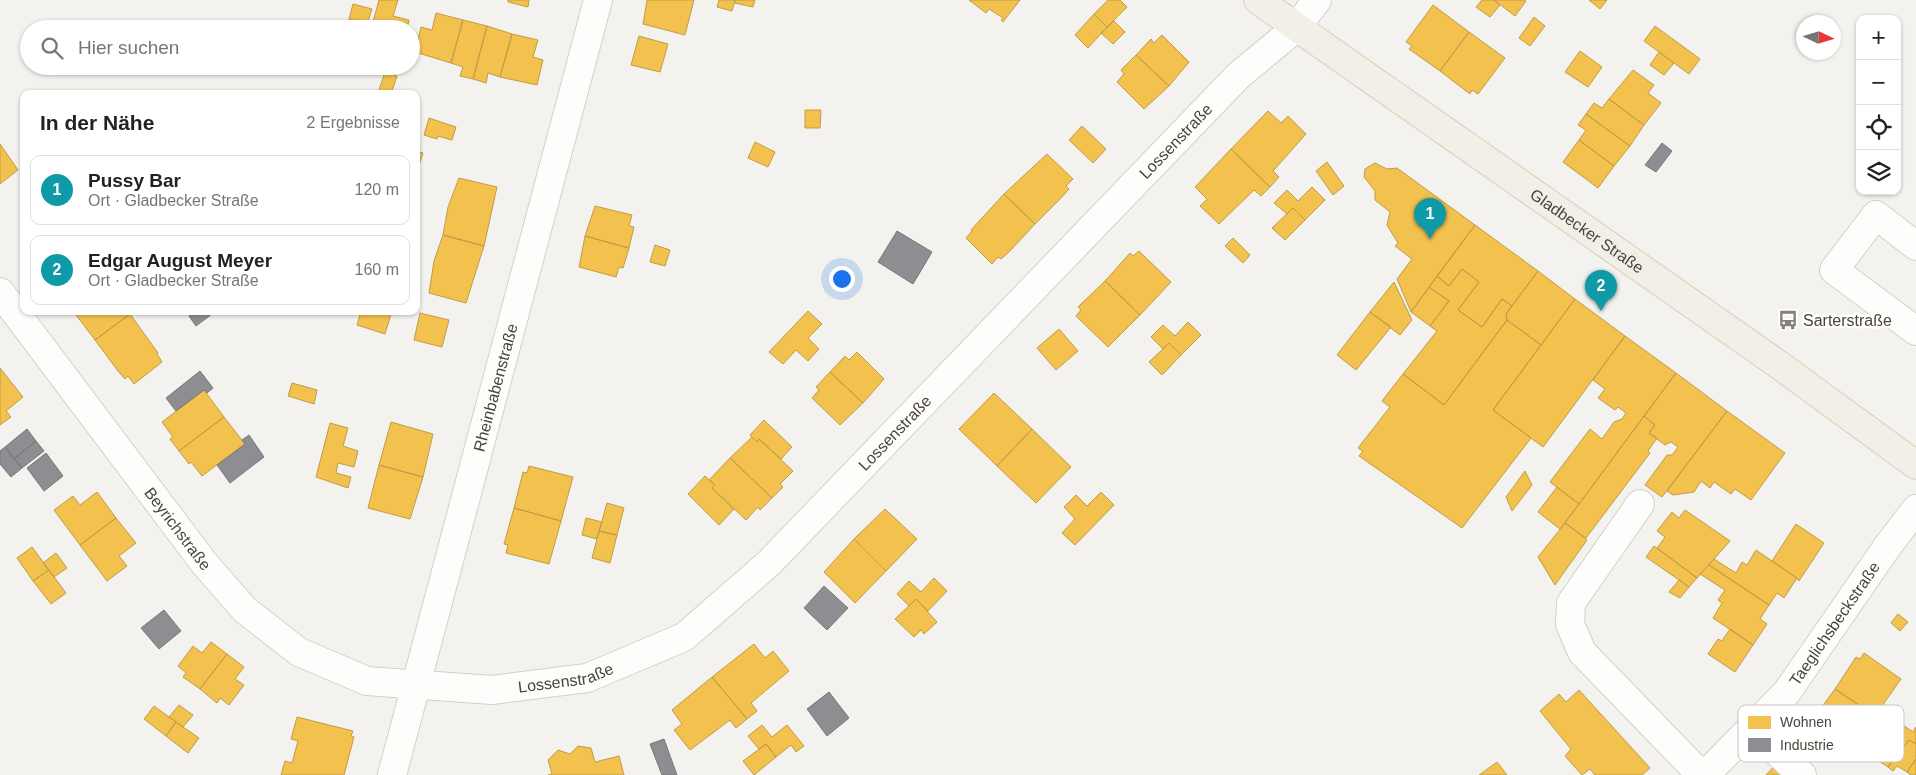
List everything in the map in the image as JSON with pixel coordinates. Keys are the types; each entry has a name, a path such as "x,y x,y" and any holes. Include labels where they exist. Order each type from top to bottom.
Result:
{"main road":[{"name":"Gladbecker Straße","path":"1258,0 1776,362 1916,465"}],"street":[{"name":"Rheinbabenstraße","path":"392,775 598,0"},
{"name":"Lossenstraße","path":"416,685 492,690 587,678 684,637 769,563 1239,75 1296,28 1317,0"},
{"path":"1916,246 1876,215 1834,270 1916,331"},
{"name":"Beyrichstraße","path":"0,292 198,555 245,610 299,652 366,680 416,685"},
{"path":"1640,504 1571,603 1570,624 1582,652 1701,775"},
{"name":"Taeglichsbeckstraße","path":"1774,705 1786,692 1887,547 1916,509"},
{"name":"Taeglichsbeckstraße","path":"1705,775 1738,742"},
{"path":"1788,762 1802,775"}],"building: Wohnen":[{"path":"379,0 398,0 393,16 409,20 373,20"},
{"path":"508,0 529,0 528,7 508,2"},
{"path":"647,0 694,0 685,35 643,24"},
{"path":"719,0 735,0 732,11 717,7"},
{"path":"735,0 755,0 753,7 735,3"},
{"path":"969,0 1020,0 1003,22 1001,20 1003,18 989,9 986,13"},
{"path":"1108,0 1120,0 1127,7 1107,27 1094,14"},
{"path":"1482,0 1494,0 1500,5 1490,17 1476,7"},
{"path":"1494,0 1524,0 1526,1 1515,16"},
{"path":"1589,0 1607,0 1600,9"},
{"path":"353,4 372,9 368,20 349,19"},
{"path":"1433,5 1469,32 1440,71 1409,49 1412,46 1406,42"},
{"path":"436,13 463,20 451,63 420,54 421,27 432,30"},
{"path":"1094,14 1107,27 1088,48 1075,35"},
{"path":"1534,17 1545,26 1530,46 1519,38"},
{"path":"463,20 487,26 473,79 460,76 463,67 451,63"},
{"path":"1114,21 1125,32 1113,44 1101,33"},
{"path":"487,26 512,34 500,77 488,73 486,83 473,79"},
{"path":"1655,26 1700,59 1689,74 1644,41"},
{"path":"1469,32 1505,58 1478,94 1472,90 1470,94 1440,71"},
{"path":"512,34 538,40 533,57 543,60 537,85 500,77"},
{"path":"1162,35 1189,62 1169,86 1136,55 1151,39 1154,43"},
{"path":"639,36 668,44 660,72 631,65"},
{"path":"1580,51 1602,67 1588,87 1565,72"},
{"path":"1659,52 1674,63 1664,75 1650,65"},
{"path":"1136,55 1169,86 1144,109 1117,82 1124,74 1121,70"},
{"path":"1633,70 1654,85 1648,93 1661,103 1644,125 1609,99"},
{"path":"384,75 397,76 392,90 379,90"},
{"path":"1609,99 1644,125 1630,146 1586,114 1594,103 1602,108"},
{"path":"805,110 821,110 820,128 805,128"},
{"path":"1268,111 1281,123 1288,116 1306,134 1273,171 1279,177 1270,187 1231,149"},
{"path":"1586,114 1630,146 1614,166 1579,140 1586,130 1578,125"},
{"path":"429,118 456,127 452,140 438,136 437,139 424,135"},
{"path":"1082,126 1106,149 1093,163 1069,140"},
{"path":"1579,140 1614,166 1598,188 1563,162"},
{"path":"755,142 775,152 768,167 748,158"},
{"path":"0,144 18,170 0,184"},
{"path":"1231,149 1270,187 1261,196 1254,190 1219,224 1200,206 1207,199 1195,187"},
{"path":"1047,154 1073,179 1066,186 1069,189 1035,224 1004,194"},
{"path":"1327,162 1344,186 1333,195 1316,171"},
{"path":"1375,163 1387,169 1397,168 1475,225 1411,312 1397,279 1412,259 1395,246 1398,243 1387,225 1390,212 1375,200 1375,191 1364,177 1365,169"},
{"path":"459,178 497,187 484,246 443,235 448,207"},
{"path":"1312,187 1325,200 1305,220 1293,208 1287,214 1274,203 1287,190 1298,201"},
{"path":"1004,194 1035,224 1009,252 1001,259 998,257 992,264 966,238"},
{"path":"595,206 632,215 629,226 634,227 629,248 585,236"},
{"path":"1293,208 1305,220 1285,240 1272,228"},
{"path":"1475,225 1538,271 1512,306 1502,299 1482,327 1458,310 1479,282 1462,269 1449,286 1437,276"},
{"path":"443,235 484,246 466,303 429,293 434,261"},
{"path":"585,236 629,248 623,268 619,267 616,277 579,267"},
{"path":"1233,238 1250,255 1243,263 1225,246"},
{"path":"655,245 670,250 665,266 650,262"},
{"path":"1139,251 1171,282 1140,315 1105,281 1130,253 1133,256"},
{"path":"1462,269 1479,282 1458,310 1482,327 1502,299 1512,306 1506,314 1507,320 1444,405 1403,374 1437,331 1430,326 1449,301 1429,287 1437,276 1449,286"},
{"path":"1538,271 1575,299 1541,345 1507,320 1506,314"},
{"path":"1105,281 1140,315 1108,347 1076,316 1081,310 1078,307"},
{"path":"1394,282 1412,320 1400,335 1370,312"},
{"path":"1429,287 1449,301 1430,326 1411,312"},
{"path":"1575,299 1625,336 1543,447 1493,410"},
{"path":"808,311 822,324 808,338 819,349 808,361 796,350 783,364 769,352"},
{"path":"1370,312 1391,327 1356,370 1337,355"},
{"path":"420,313 449,320 442,347 414,340"},
{"path":"76,315 129,315 95,340"},
{"path":"131,315 158,353 162,362 134,384 128,376 125,379 95,340"},
{"path":"360,315 391,315 385,334 357,325"},
{"path":"1507,320 1541,345 1493,410 1531,438 1462,528 1359,456 1363,451 1358,448 1390,407 1382,401 1403,374 1444,405"},
{"path":"1188,322 1201,335 1181,355 1169,343 1163,349 1151,337 1163,325 1175,336"},
{"path":"1059,329 1078,351 1056,370 1037,348"},
{"path":"1625,336 1676,373 1579,504 1550,482 1590,429 1602,439 1614,422 1622,419 1626,413 1618,407 1615,410 1598,398 1605,389 1593,380"},
{"path":"1169,343 1181,355 1162,375 1149,362"},
{"path":"857,352 884,379 863,403 830,372 845,356 849,360"},
{"path":"0,368 23,397 6,411 11,417 0,425"},
{"path":"830,372 863,403 840,425 812,398 819,390 816,387"},
{"path":"1676,373 1727,411 1662,497 1645,485 1667,455 1672,455 1678,447 1671,442 1665,445 1649,433 1655,425 1644,416"},
{"path":"292,383 317,390 314,404 288,396"},
{"path":"204,390 224,417 179,451 170,439 173,437 162,422"},
{"path":"994,393 1032,429 997,466 959,429"},
{"path":"1727,411 1785,453 1751,500 1735,489 1731,494 1714,482 1710,488 1701,481 1694,492 1673,495 1667,491"},
{"path":"1644,416 1655,425 1649,433 1657,438 1648,451 1650,453 1586,538 1565,523"},
{"path":"224,417 245,444 202,476 179,451"},
{"path":"764,420 792,447 781,459 759,439 757,442 750,435"},
{"path":"391,422 433,434 423,477 379,465"},
{"path":"330,423 348,428 343,446 358,451 354,467 338,463 336,473 351,477 348,488 316,477"},
{"path":"1032,429 1071,467 1036,503 997,466"},
{"path":"752,437 757,442 759,439 793,471 780,484 783,487 772,498 730,458"},
{"path":"730,458 772,498 760,510 758,507 746,520 712,488 715,485 709,480"},
{"path":"379,465 423,477 410,519 368,508"},
{"path":"529,466 573,477 561,521 514,508 523,472 527,473"},
{"path":"1525,471 1532,485 1512,511 1506,497"},
{"path":"705,476 715,485 712,488 734,509 719,525 688,494"},
{"path":"1557,487 1579,504 1560,529 1538,512"},
{"path":"97,492 116,518 80,545 54,510 73,496 80,505"},
{"path":"1101,492 1114,505 1075,545 1062,533 1075,519 1064,507 1076,495 1087,506"},
{"path":"607,503 624,508 617,535 599,531"},
{"path":"514,508 561,521 549,564 506,553 508,545 504,544"},
{"path":"885,509 917,539 886,571 854,539"},
{"path":"1685,510 1730,541 1697,578 1657,548 1665,537 1657,531 1672,512 1679,518"},
{"path":"116,518 136,543 119,556 127,566 107,581 80,545"},
{"path":"586,518 602,522 597,539 582,535"},
{"path":"1565,523 1587,540 1555,585 1538,557"},
{"path":"1796,524 1824,543 1799,581 1772,561"},
{"path":"599,531 617,535 610,563 592,558"},
{"path":"854,539 886,571 855,603 824,572"},
{"path":"1654,546 1697,578 1689,587 1646,557"},
{"path":"32,547 49,570 33,581 17,558"},
{"path":"1756,550 1797,578 1784,598 1777,593 1769,605 1709,565 1714,559 1736,573 1742,562 1747,565"},
{"path":"56,553 67,568 54,577 43,563"},
{"path":"1709,565 1769,605 1760,619 1767,624 1753,645 1713,618 1722,603 1718,600 1725,590 1700,574"},
{"path":"49,570 66,593 51,604 33,581"},
{"path":"934,578 947,591 928,611 916,599 909,606 897,594 909,581 921,592"},
{"path":"1679,580 1689,587 1680,598 1669,592"},
{"path":"916,599 937,622 924,634 921,630 914,637 895,619"},
{"path":"1898,614 1908,622 1900,631 1891,623"},
{"path":"1730,629 1753,645 1735,672 1708,654 1718,639 1722,641"},
{"path":"211,642 227,654 200,689 183,677 186,673 178,666 193,646 202,653"},
{"path":"754,644 765,658 773,651 789,671 751,703 757,711 747,719 712,677"},
{"path":"1864,653 1901,679 1883,705 1859,705 1835,689 1856,657 1860,659"},
{"path":"227,654 244,667 235,679 244,685 229,705 220,698 217,703 200,689"},
{"path":"712,677 747,719 736,728 730,720 690,750 674,730 682,724 672,710"},
{"path":"1835,689 1859,705 1823,705"},
{"path":"1579,690 1650,768 1642,775 1595,775 1590,769 1582,775 1565,756 1571,749 1540,711 1559,694 1566,702"},
{"path":"179,705 193,715 183,727 169,717"},
{"path":"154,706 176,722 166,736 144,719"},
{"path":"297,717 353,731 351,736 354,737 344,775 281,775 285,761 292,763 298,741 291,739"},
{"path":"176,722 199,738 188,753 166,736"},
{"path":"762,725 772,737 787,725 804,746 796,752 791,745 776,757 766,744 759,749 748,736"},
{"path":"1904,726 1913,732 1916,727 1916,744 1909,740 1904,746"},
{"path":"1909,740 1916,744 1916,759 1907,772 1897,766 1893,771 1888,767 1892,762 1904,762 1904,746"},
{"path":"766,744 776,757 754,775 743,761"},
{"path":"578,746 591,748 595,762 619,756 624,775 548,775 552,774 548,760 558,750 570,754"},
{"path":"1916,759 1916,775 1911,775 1907,772"},
{"path":"1497,762 1507,775 1479,775"},
{"path":"1778,762 1794,775 1766,775"},
{"path":"1880,762 1892,762 1888,767"}],"building: Industrie":[{"path":"1662,143 1672,151 1656,172 1645,165"},
{"path":"897,231 932,252 913,284 878,262"},
{"path":"190,315 211,315 196,326 189,316"},
{"path":"200,371 213,388 207,393 204,390 176,411 166,398"},
{"path":"27,429 36,441 14,459 5,447"},
{"path":"249,435 264,457 230,483 217,465 245,444 242,440"},
{"path":"36,441 44,451 22,468 14,459"},
{"path":"5,447 22,468 11,477 0,464 0,451"},
{"path":"46,453 63,476 44,491 27,468"},
{"path":"824,586 848,608 827,630 804,608"},
{"path":"164,610 181,631 159,649 141,628"},
{"path":"829,692 849,718 827,736 807,709"},
{"path":"664,739 677,775 662,775 650,744"}],"place":[{"name":"Pussy Bar","path":"1430,239"},
{"name":"Edgar August Meyer","path":"1601,311"},
{"name":"Sarterstraße","path":"1788,320"}]}
